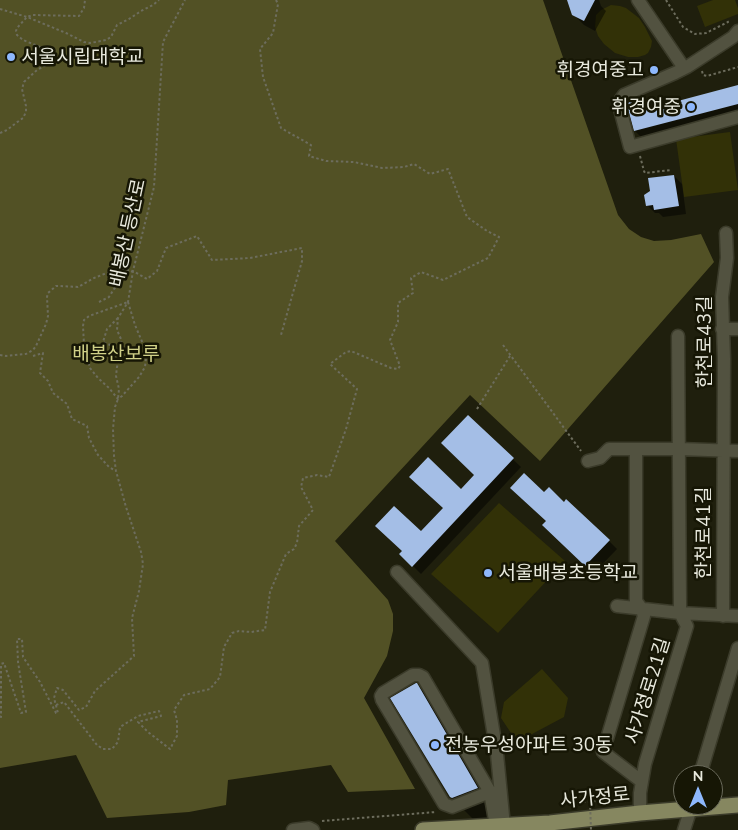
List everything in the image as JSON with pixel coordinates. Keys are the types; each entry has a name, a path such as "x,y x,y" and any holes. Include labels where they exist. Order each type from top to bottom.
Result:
{"main road":[{"name":"사가정로","path":"723,806 738,805"},
{"name":"사가정로","path":"423,830 546,826 673,809"}],"street":[{"path":"638,0 684,68"},
{"path":"738,31 733,37 684,68 624,95 619,105 630,147 738,117"},
{"name":"한천로43길","path":"723,451 724,359 722,298 726,258 726,233"},
{"path":"722,329 738,329"},
{"name":"한천로43길","path":"678,336 679,449"},
{"path":"588,461 600,458 609,449 738,451"},
{"path":"636,449 636,601 641,608"},
{"name":"한천로41길","path":"679,449 680,613"},
{"name":"한천로41길","path":"723,451 723,616"},
{"path":"397,572 482,663 497,754 500,826"},
{"path":"617,606 680,613 738,616"},
{"name":"사가정로21길","path":"641,608 644,616 603,752 641,780"},
{"name":"사가정로21길","path":"640,813 641,780 644,764 687,626 680,613"},
{"path":"703,765 738,648"},
{"path":"490,792 452,807 444,804 381,696 413,676 419,675 422,677 490,792 500,826"},
{"path":"684,830 689,815"},
{"path":"292,830 311,829"}],"path":[{"path":"0,133 23,118 26,112 22,89 24,82 37,70 50,63 50,51 17,35 17,28 27,17 36,14 79,16 84,8 85,0"},
{"path":"0,9 27,17 90,43 106,40 118,25 159,0"},
{"name":"배봉산 등산로","path":"122,350 103,342 107,330 118,318 128,302 133,271 154,187 164,42 185,0"},
{"path":"56,705 64,702 97,745 103,750 112,750 118,742 120,727 138,716 159,711 161,716 138,722 170,749 177,736 178,720 174,710 184,695 210,689 220,677 224,647 232,633 266,630 270,592 286,554 294,549 297,543 299,526 313,510 301,487 303,478 317,474 329,477 346,429 357,389 330,364 346,352 351,351 391,368 398,369 400,366 390,340 398,322 398,303 413,294 411,278 421,272 443,280 488,258 499,237 466,217 448,169 430,174 414,164 404,167 382,168 309,156 310,145 280,128 263,77 260,49 273,33 278,4 276,0"},
{"path":"666,0 683,27 695,34 706,33 728,22 726,19"},
{"path":"702,71 705,76 738,67"},
{"path":"638,144 645,173 671,170"},
{"path":"0,355 26,354 33,350 46,324 48,293 56,286 78,287 117,269 133,271 147,279 157,271 166,248 197,236 212,260 250,258 302,248 302,261 281,335"},
{"path":"99,302 109,296 127,274 133,271"},
{"path":"128,302 146,351 146,358 145,367 139,377 118,399 90,368 84,345 83,326 84,320 89,316 128,302"},
{"path":"0,716 1,718 1,664 4,663 21,713 26,712 18,662 17,639 22,639 23,658 40,682 56,713 58,713 54,698 57,688 63,690 79,710 86,707 95,691 134,656 132,618 143,564 116,470 114,456 113,429 119,388 116,376 122,350 121,339 117,330 118,318"},
{"path":"504,345 588,461"},
{"path":"33,356 44,353 40,373 48,381 53,393 67,404 72,419 87,426 89,438 98,455 109,467 116,470"},
{"path":"477,409 511,355"},
{"path":"563,802 590,802 621,798"},
{"path":"590,802 591,830"},
{"path":"311,829 312,824 323,820 438,812"}],"shaded area":[{"path":"713,0 735,0 738,14 705,27 697,6"},
{"path":"611,5 626,8 639,18 652,41 648,53 638,57 628,57 615,53 604,44 598,36 595,27 596,15"},
{"path":"730,132 738,190 684,197 676,139"},
{"path":"499,503 565,561 498,633 431,574"},
{"path":"542,669 568,698 564,717 517,742 501,718 504,702"}],"green space":[{"name":"배봉산보루","path":"0,0 543,0 618,215 629,229 641,237 654,241 671,240 701,234 714,262 540,461 470,395 335,541 388,600 393,614 393,631 387,656 364,698 415,789 348,792 331,765 228,780 226,805 189,812 107,818 76,755 0,768"}],"building":[{"path":"567,0 595,0 584,21 572,15"},
{"name":"휘경여중","path":"738,85 738,104 634,131 627,105 629,102 639,100 640,103 642,102 644,110"},
{"path":"674,175 679,206 654,210 653,205 646,206 644,195 650,191 648,178"},
{"path":"468,415 514,458 412,567 399,554 402,551 375,526 394,506 421,531 443,508 409,477 428,457 461,489 474,475 441,443"},
{"path":"524,473 544,492 549,487 564,502 566,499 610,540 585,566 542,525 546,521 510,488"},
{"name":"전농우성아파트 30동","path":"416,683 478,788 452,798 450,797 390,698"}],"place":[{"name":"서울시립대학교","path":"11,57"},
{"name":"휘경여중고","path":"654,70"},
{"name":"휘경여중","path":"691,107"},
{"name":"서울배봉초등학교","path":"488,573"},
{"name":"전농우성아파트 30동","path":"435,745"}]}
